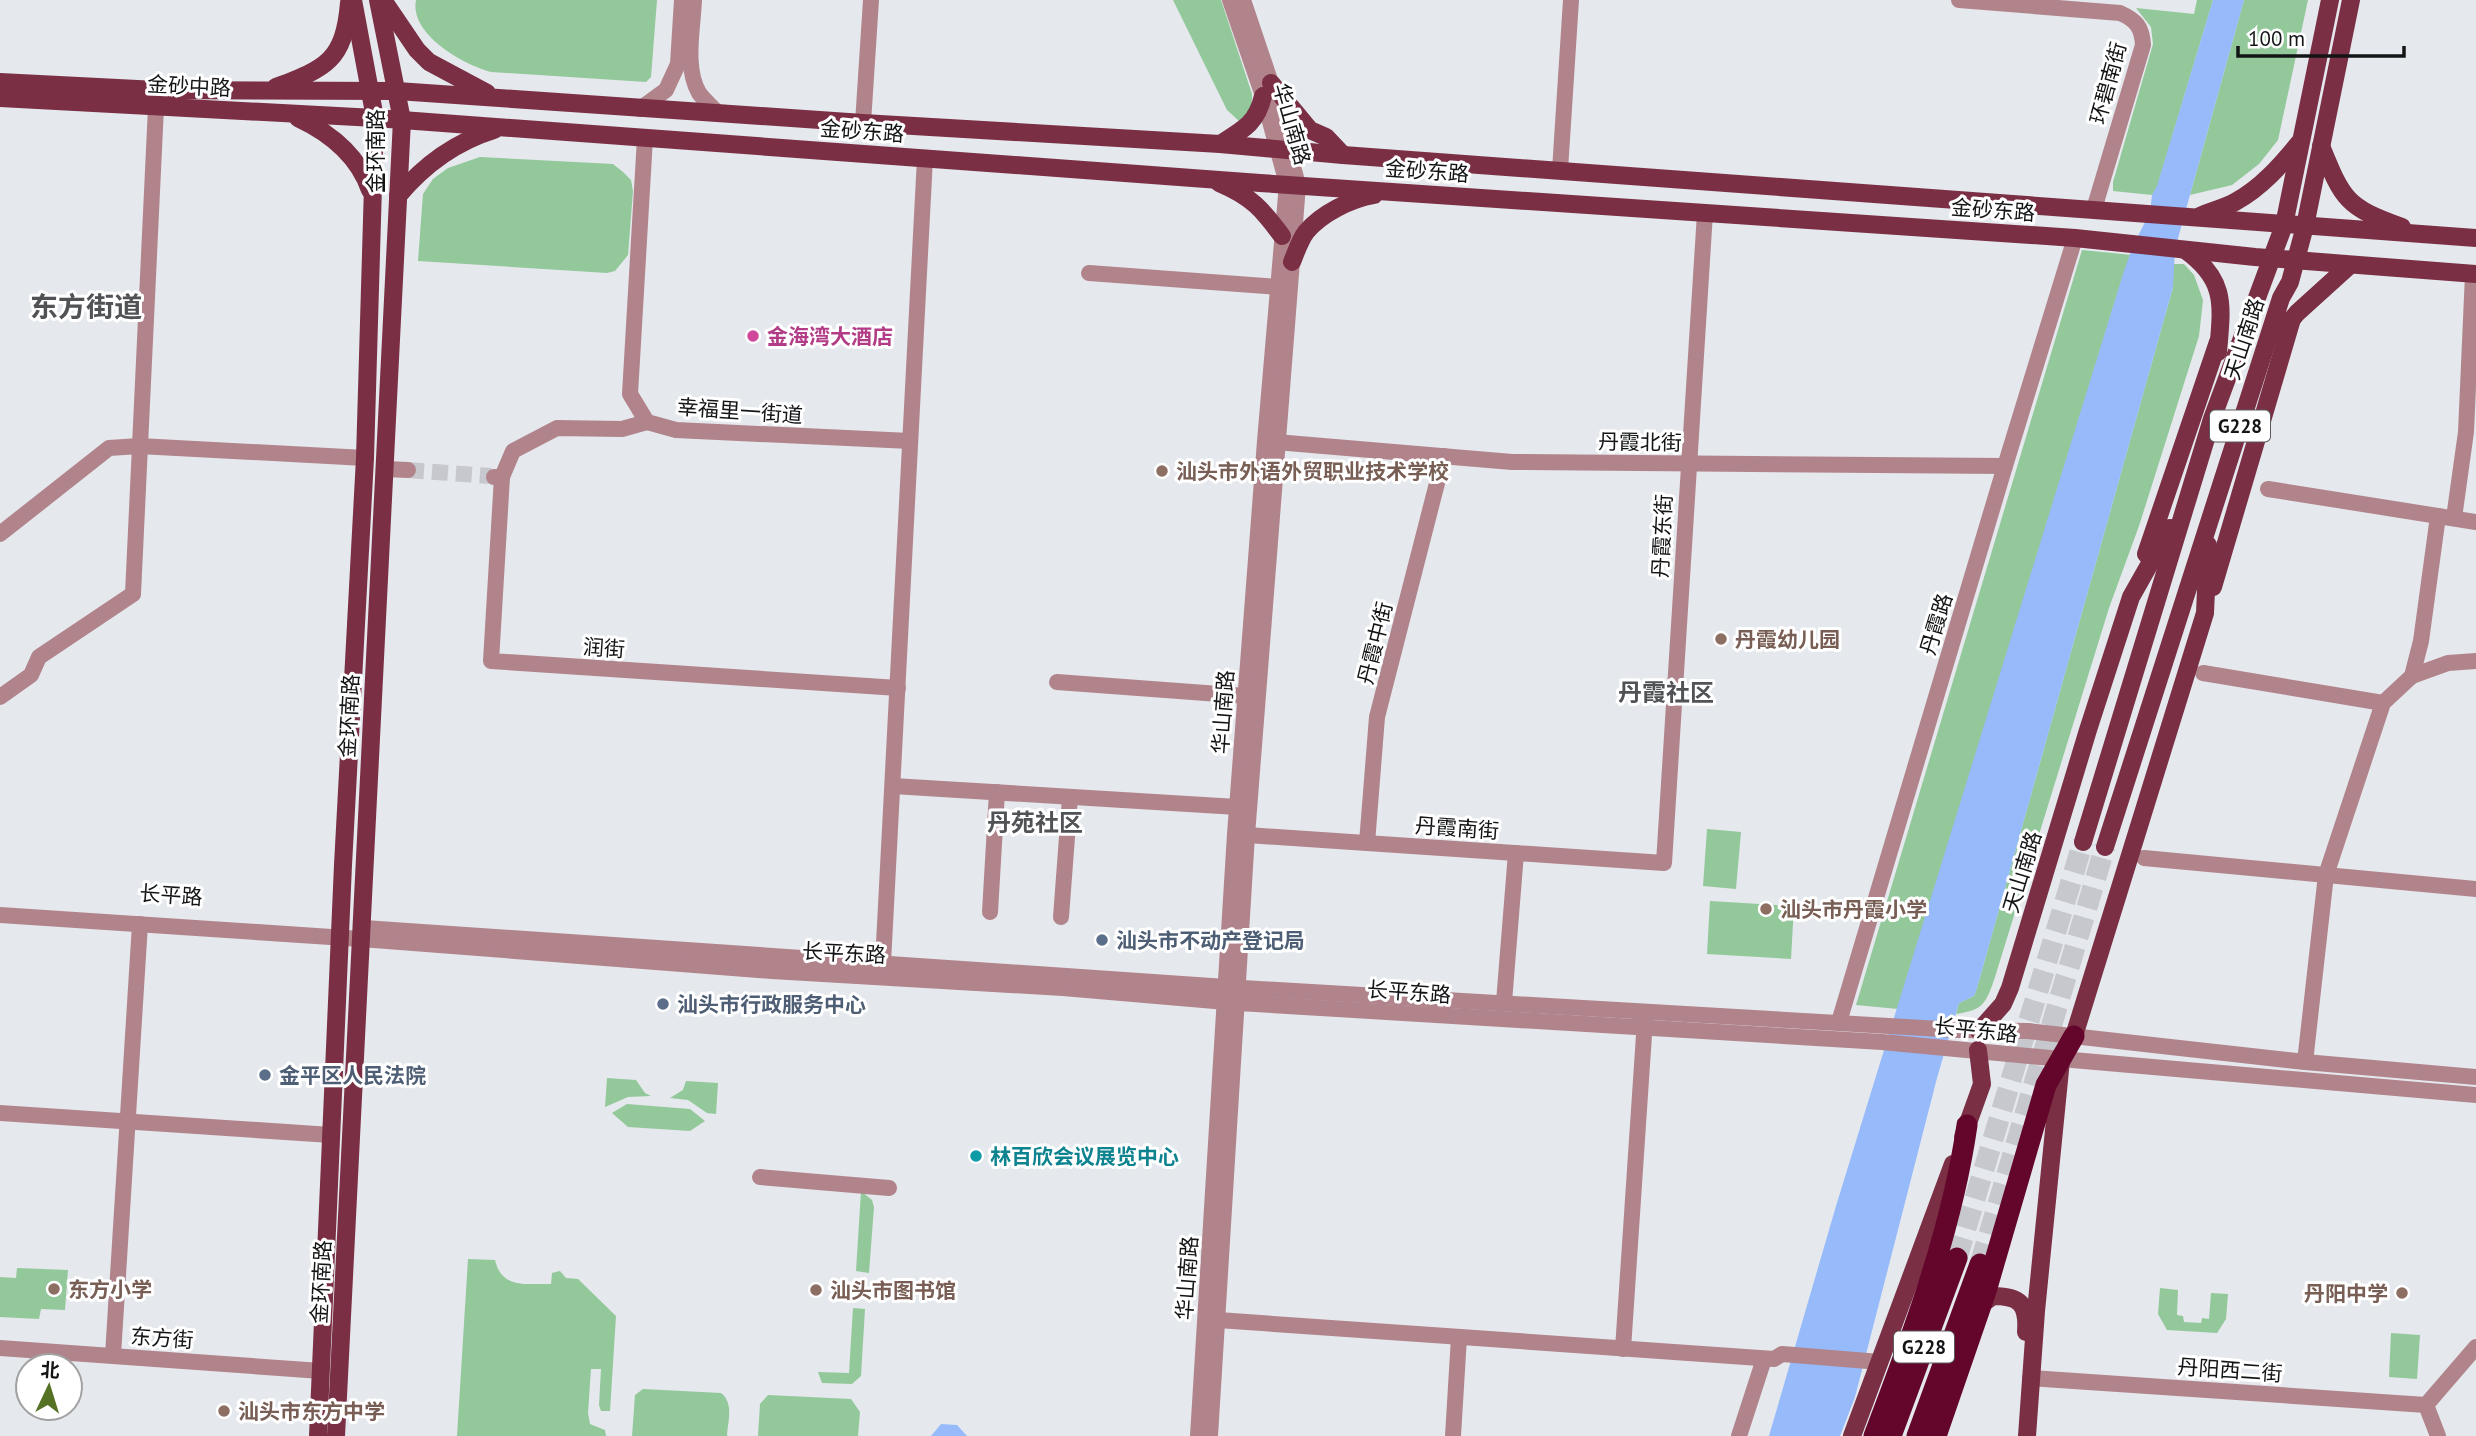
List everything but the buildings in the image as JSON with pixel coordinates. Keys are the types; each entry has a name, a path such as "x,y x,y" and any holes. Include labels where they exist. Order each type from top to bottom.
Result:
{"highway":[{"path":"1936,1436 1982,1304 2046,1085 2074,1036"},
{"path":"1874,1436 1899,1372 1932,1269 1960,1172 1967,1125"},
{"name":"G228","path":"1891,1436 1957,1258"},
{"name":"G228","path":"1917,1436 1980,1264"}],"main road":[{"name":"金环南路","path":"318,1436 340,932 365,458 375,118 351,0"},
{"path":"265,90 310,74 334,55 343,43 351,0"},
{"name":"金环南路","path":"336,1436 402,120 381,0"},
{"path":"381,0 417,50 429,62 496,97"},
{"name":"天山南路","path":"2083,842 2212,419 2284,225 2330,0"},
{"name":"天山南路","path":"2105,847 2262,355 2296,260 2351,0"},
{"name":"金砂中路","path":"0,82 158,90 397,91"},
{"path":"1220,144 1250,124 1259,112 1267,90 1310,130 1326,136 1343,155"},
{"name":"金砂东路","path":"397,91 640,109 1220,144 2476,238"},
{"name":"金砂中路","path":"0,98 375,118"},
{"path":"288,114 315,126 347,151 366,178 372,195"},
{"name":"金砂东路","path":"375,118 1293,185 2075,238 2350,265 2474,274"},
{"path":"398,196 437,158 476,135 502,127"},
{"path":"2193,217 2235,202 2280,166 2302,140"},
{"path":"2321,145 2333,176 2348,201 2367,215 2422,235"},
{"path":"1206,178 1246,196 1265,211 1282,236"},
{"path":"1292,262 1305,233 1321,219 1366,196 1394,191"},
{"path":"2182,248 2202,262 2214,280 2219,297 2212,419"},
{"path":"2262,355 2292,319 2350,265"},
{"path":"2074,1036 2205,614 2292,319"},
{"name":"天山南路","path":"1979,1031 2003,1004 2010,988 2088,730 2218,342"},
{"name":"天山南路","path":"2131,597 2187,497"},
{"path":"2205,614 2209,522"},
{"path":"1852,1436 1876,1362 1982,1084 1978,1050"},
{"path":"2027,1436 2030,1378 2061,1059"},
{"path":"1982,1304 1993,1296 2006,1296 2017,1299 2023,1306 2027,1321 2018,1436"}],"street":[{"path":"640,109 666,90 678,64 682,0"},
{"path":"694,0 691,63 695,83 700,95 718,113"},
{"path":"863,123 871,0"},
{"name":"华山南路","path":"1230,0 1267,90"},
{"name":"华山南路","path":"1198,1436 1292,262 1293,185 1243,0"},
{"path":"1560,170 1571,0"},
{"name":"环碧南街","path":"1959,0 2120,13 2134,19 2138,25 2142,32 2143,45 2094,209"},
{"path":"0,697 31,675 39,657 133,594 156,107"},
{"name":"幸福里一街道","path":"645,138 630,394 647,422 676,430 910,441"},
{"path":"883,963 925,158"},
{"name":"华山南路","path":"1210,1436 1232,995 1237,807 1282,236 1293,185"},
{"name":"丹霞东街","path":"1664,863 1704,213"},
{"name":"丹霞路","path":"1839,1022 2075,238"},
{"path":"1089,273 1278,287"},
{"path":"2412,676 2466,432 2474,274"},
{"name":"润街","path":"647,422 622,429 556,428 513,451 497,477 491,661 898,688"},
{"name":"丹霞北街","path":"1276,442 1511,462 2005,466"},
{"path":"1,530 109,447 139,446 365,458"},
{"name":"丹霞中街","path":"1367,843 1377,717 1444,456"},
{"path":"384,469 408,470"},
{"path":"2268,489 2476,522"},
{"path":"2305,1062 2326,875 2382,703 2412,676 2448,663 2476,661"},
{"path":"2203,673 2382,703"},
{"path":"1057,682 1246,696"},
{"path":"892,786 1237,807"},
{"path":"990,912 997,792"},
{"path":"1060,917 1070,797"},
{"name":"丹霞南街","path":"1247,835 1664,863"},
{"path":"1504,1002 1516,853"},
{"path":"2144,858 2476,889"},
{"name":"长平路","path":"0,905 340,932"},
{"name":"长平路","path":"0,915 340,932"},
{"path":"113,1355 140,924"},
{"name":"长平东路","path":"340,932 883,963 1232,995 1645,1020 2476,1095"},
{"name":"长平东路","path":"361,933 759,970 1063,988 1504,1002 1645,1020 1839,1022 1979,1031 2001,1029 2305,1062 2476,1077"},
{"path":"1623,1349 1645,1020"},
{"path":"0,1113 331,1135"},
{"path":"760,1177 889,1188"},
{"path":"1217,1320 1764,1359 1774,1359 1782,1354 1876,1362"},
{"path":"1453,1436 1459,1337"},
{"path":"2438,1436 2426,1405 2476,1347"},
{"name":"东方街","path":"0,1348 321,1371"},
{"path":"1739,1436 1764,1359"},
{"name":"丹阳西二街","path":"2030,1378 2426,1405"}],"green space":[{"path":"416,0 657,0 651,77 646,82 491,72 466,63 429,36 416,13"},
{"path":"1173,0 1221,0 1252,94 1252,103 1239,121 1227,110"},
{"path":"2197,0 2213,0 2157,187 2152,195 2113,191 2113,182 2153,44 2151,27 2136,8 2194,14"},
{"path":"2244,0 2308,0 2278,140 2259,164 2232,185 2190,195"},
{"path":"480,157 613,164 631,180 633,191 628,255 615,271 607,273 418,261 423,194 433,179 448,168"},
{"path":"2082,250 2132,255 2124,272 1898,1009 1856,1005"},
{"path":"2173,264 2184,264 2194,275 2203,300 2199,336 2139,526 2109,608 1992,986 1983,1004 1973,1010 1956,1014 1959,1003 1974,996 1977,988 2173,287"},
{"path":"1707,829 1741,832 1736,889 1703,886"},
{"path":"1710,901 1794,906 1791,959 1707,954"},
{"path":"607,1078 636,1080 645,1093 651,1096 628,1097 605,1107"},
{"path":"686,1081 718,1083 716,1114 707,1113 688,1100 670,1098 683,1090"},
{"path":"627,1104 690,1109 705,1121 690,1131 628,1127 612,1113"},
{"path":"861,1191 872,1200 874,1207 869,1273 856,1271"},
{"path":"468,1259 495,1260 503,1276 517,1283 551,1284 552,1273 560,1271 566,1278 578,1279 616,1316 610,1411 601,1411 599,1405 601,1369 591,1369 588,1413 590,1424 605,1430 606,1436 457,1436"},
{"path":"17,1268 68,1270 65,1310 41,1309 39,1319 0,1317 0,1277 16,1278"},
{"path":"2160,1288 2178,1290 2177,1315 2183,1316 2184,1322 2201,1323 2202,1318 2209,1319 2211,1293 2228,1294 2226,1319 2217,1333 2167,1330 2158,1314"},
{"path":"853,1308 865,1309 861,1376 852,1384 822,1383 818,1372 849,1373"},
{"path":"2391,1333 2420,1335 2417,1379 2389,1377"},
{"path":"643,1389 721,1393 729,1407 727,1436 632,1436 635,1395"},
{"path":"768,1395 851,1399 860,1412 858,1436 758,1436 760,1404"}],"water":[{"path":"2213,0 2244,0 2175,249 2173,287 1977,988 1974,996 1959,1003 1937,1078 1855,1397 1840,1436 1769,1436 1836,1206 2124,271 2150,212 2152,195"},
{"path":"941,1424 957,1425 967,1436 931,1436"}],"tunnel":[{"path":"408,470 491,476"},
{"path":"1957,1258 2083,842"},
{"path":"1980,1264 2105,847"}],"place":[{"name":"金海湾大酒店","path":"753,336"},
{"name":"汕头市外语外贸职业技术学校","path":"1162,471"},
{"name":"丹霞幼儿园","path":"1721,639"},
{"name":"汕头市丹霞小学","path":"1766,909"},
{"name":"汕头市不动产登记局","path":"1102,940"},
{"name":"汕头市行政服务中心","path":"663,1004"},
{"name":"金平区人民法院","path":"265,1075"},
{"name":"林百欣会议展览中心","path":"976,1156"},
{"name":"东方小学","path":"54,1289"},
{"name":"汕头市图书馆","path":"816,1290"},
{"name":"丹阳中学","path":"2402,1293"},
{"name":"汕头市东方中学","path":"224,1411"}],"district":[{"name":"东方街道","path":"86,306"},
{"name":"丹霞社区","path":"1666,692"},
{"name":"丹苑社区","path":"1035,822"}]}
